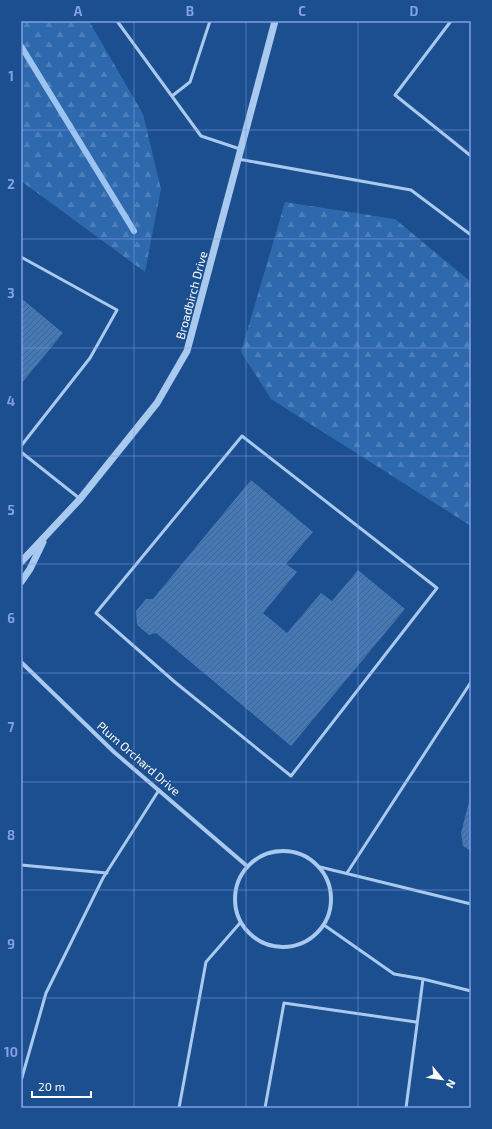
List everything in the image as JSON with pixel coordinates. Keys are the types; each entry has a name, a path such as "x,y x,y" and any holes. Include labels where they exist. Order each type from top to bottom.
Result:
{"street":[{"name":"Broadbirch Drive","path":"21,562 80,499 157,403 187,351 275,21"},
{"name":"Broadbirch Drive","path":"21,582 30,569 47,534"},
{"name":"Plum Orchard Drive","path":"21,662 114,752 247,866"},
{"path":"276,851 292,851 307,857 320,867 328,880 332,896 331,911 324,926 310,940 292,948 271,947 253,938 240,922 235,903 237,884 247,866 260,856 276,851"}],"lane":[{"path":"117,21 201,136 241,149"},
{"path":"172,96 190,82 210,21"},
{"path":"451,21 395,95 471,156"},
{"path":"238,159 412,190 471,235"},
{"path":"21,257 117,310 90,358 21,446"},
{"path":"242,436 437,588 291,776 176,683 96,613 242,436"},
{"path":"21,452 80,499"},
{"path":"347,873 471,682"},
{"path":"21,1108 22,1081 46,993 107,873 160,790"},
{"path":"21,865 107,873"},
{"path":"320,867 471,904"},
{"path":"179,1108 206,962 240,922"},
{"path":"324,926 394,974 423,979 471,991"},
{"path":"406,1108 416,1022 423,979"},
{"path":"265,1108 284,1003 416,1022"}],"green space":[{"path":"21,21 89,21 143,114 161,189 145,272 21,181"},
{"path":"285,202 395,219 471,282 471,526 271,399 241,352"}],"building":[{"path":"21,298 63,333 21,384"},
{"path":"251,480 313,532 286,564 297,572 263,613 287,633 321,593 332,601 358,570 405,609 291,746 156,633 149,635 137,625 136,611 146,599 153,599"},
{"path":"471,794 471,851 463,846 461,833"}],"waterway":[{"path":"21,46 134,231"}]}
